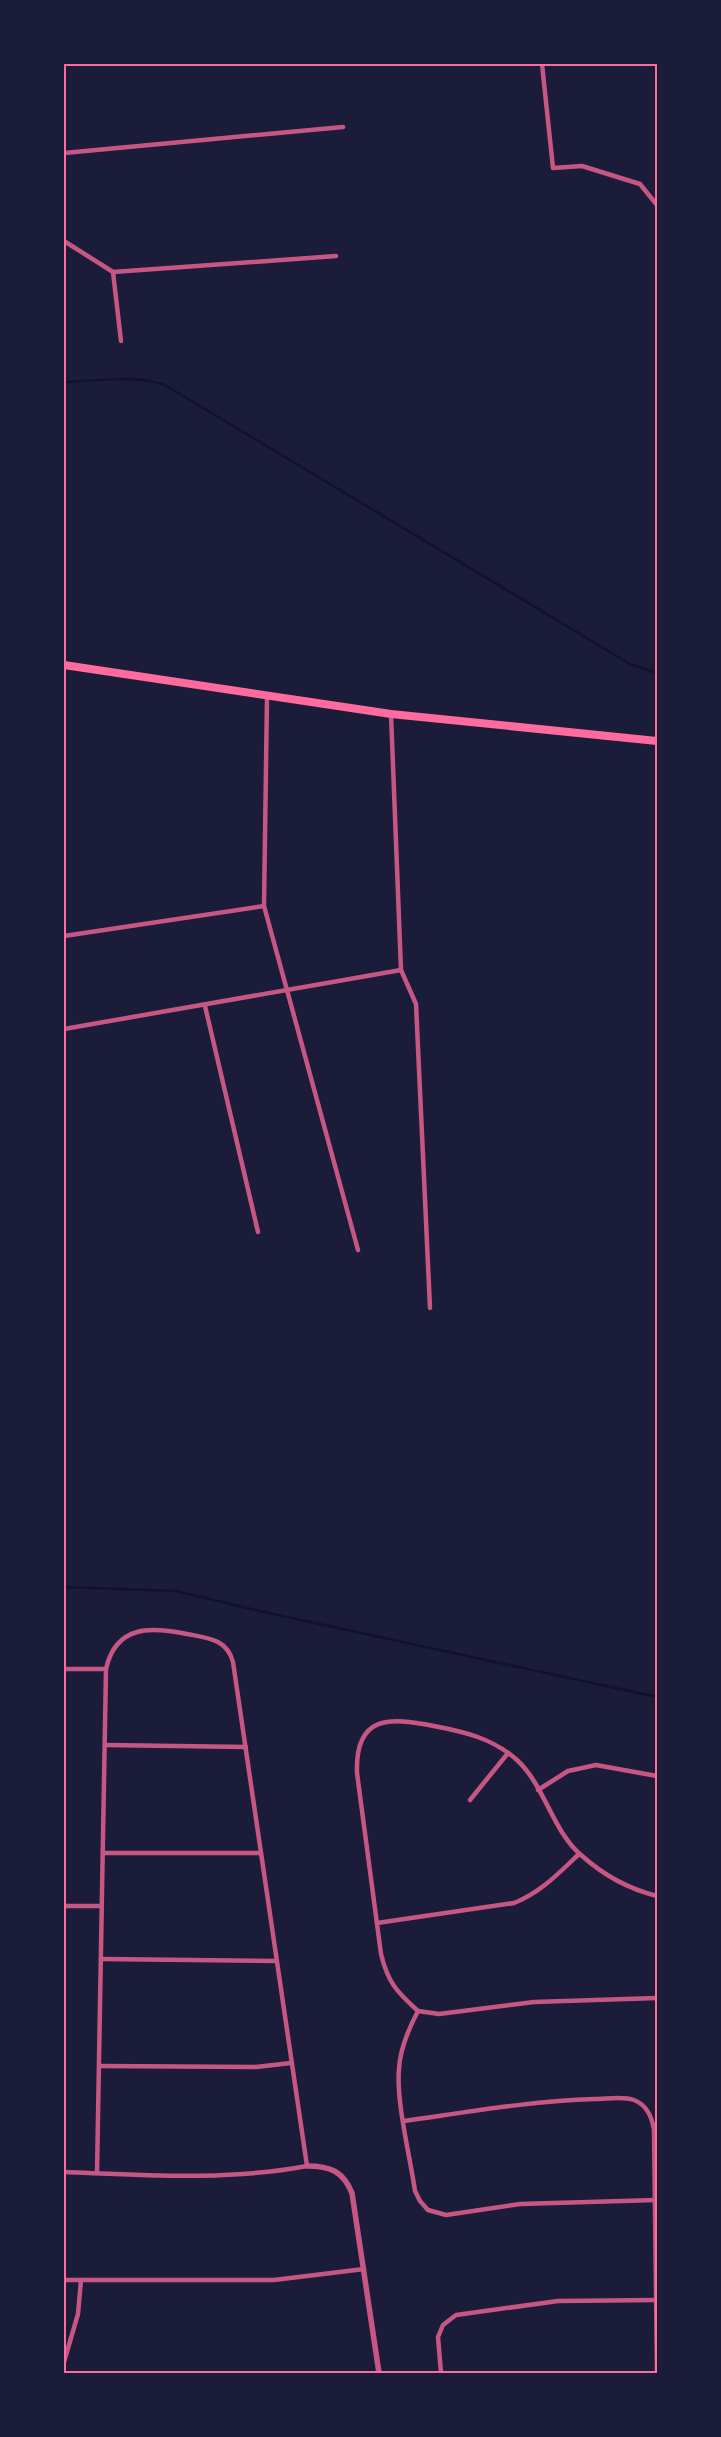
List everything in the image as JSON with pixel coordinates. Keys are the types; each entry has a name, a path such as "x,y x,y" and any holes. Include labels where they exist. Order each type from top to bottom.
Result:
{"main road":[{"path":"64,665 267,697 391,714 657,741"}],"street":[{"path":"542,64 553,168 582,166 640,184 657,205"},
{"path":"64,153 343,127"},
{"path":"64,241 113,272 336,256"},
{"path":"113,272 121,342"},
{"path":"267,697 264,906 358,1250"},
{"path":"391,714 401,970 416,1004 430,1308"},
{"path":"64,936 264,906"},
{"path":"64,1029 205,1006 288,989 401,970"},
{"path":"205,1006 258,1232"},
{"path":"97,2173 106,1669 110,1656 119,1643 140,1630 158,1628 215,1639 229,1650 233,1662 306,2166"},
{"path":"64,1668 106,1669"},
{"path":"657,1896 622,1883 579,1854 565,1836 519,1762 496,1744 480,1737 411,1722 382,1721 368,1731 360,1742 357,1763 381,1954 390,1983 418,2011 439,2014 534,2002 657,1998"},
{"path":"105,1745 246,1746"},
{"path":"470,1800 508,1753"},
{"path":"538,1790 568,1771 596,1765 611,1766 657,1776"},
{"path":"103,1853 261,1853"},
{"path":"377,1923 514,1903 528,1898 540,1889 579,1854"},
{"path":"64,1906 102,1906"},
{"path":"101,1959 276,1961"},
{"path":"418,2011 406,2038 399,2069 404,2121 415,2191 420,2201 428,2210 446,2215 528,2204 656,2200"},
{"path":"100,2066 256,2067 291,2063"},
{"path":"404,2121 557,2101 626,2099 633,2100 644,2106 652,2118 654,2130 657,2373"},
{"path":"64,2172 244,2174 306,2166 322,2166 338,2171 347,2180 352,2193 378,2373"},
{"path":"64,2280 265,2281 364,2269"},
{"path":"64,2362 78,2314 81,2280"},
{"path":"441,2373 438,2337 443,2324 456,2316 558,2301 656,2300"}],"waterway":[{"path":"64,382 128,379 165,385 630,664 657,673"},
{"path":"64,1587 176,1591 657,1697"}]}
